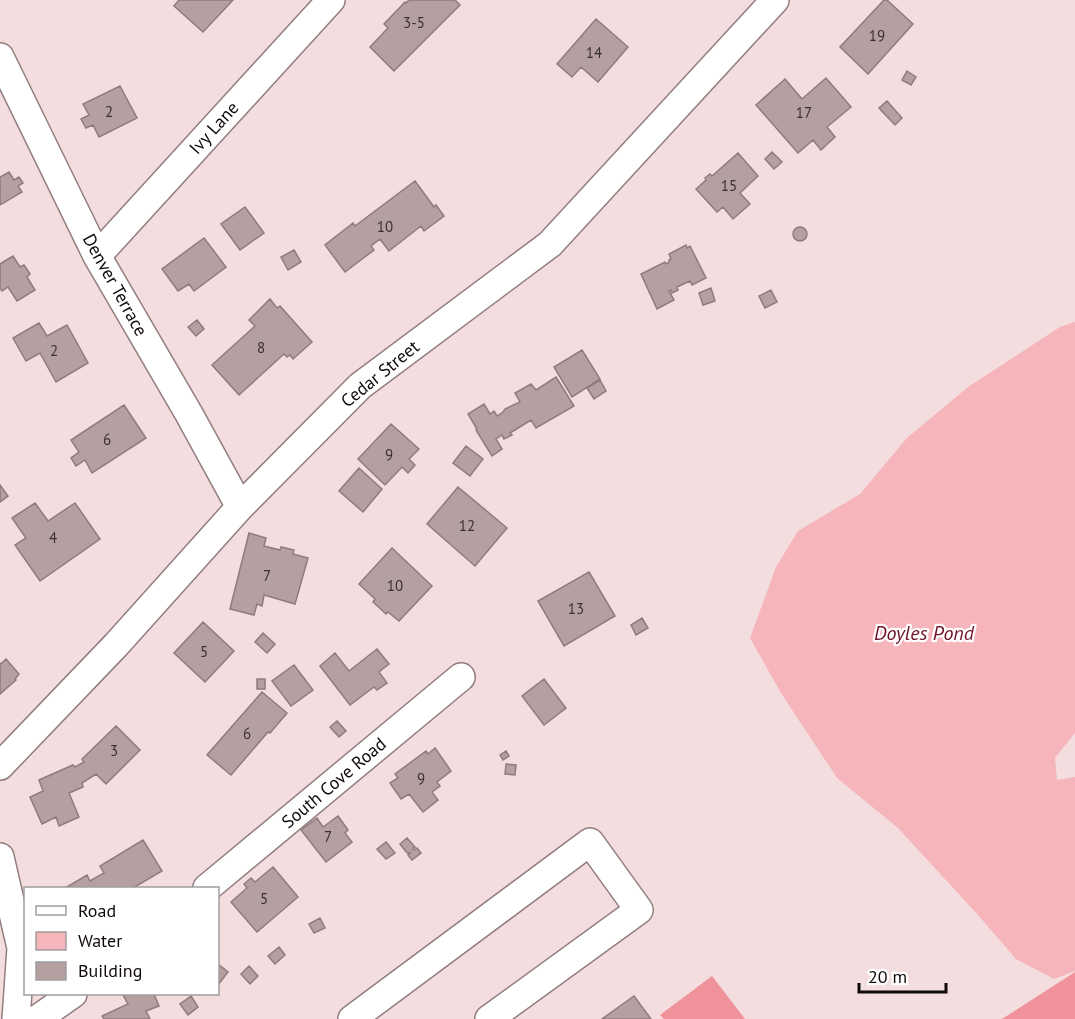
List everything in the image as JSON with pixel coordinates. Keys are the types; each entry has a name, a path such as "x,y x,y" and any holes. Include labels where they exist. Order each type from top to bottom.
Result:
{"street":[{"name":"Ivy Lane","path":"97,256 331,0"},
{"name":"Cedar Street","path":"0,766 116,645 240,507 360,386 550,244 775,0"},
{"name":"Denver Terrace","path":"0,57 97,256 240,507"},
{"name":"South Cove Road","path":"208,887 461,677"},
{"path":"352,1019 590,842 639,910 489,1019"},
{"path":"0,857 21,948 16,1019"},
{"path":"37,1019 70,995"}],"shaded area":[{"path":"1075,972 1075,1019 1002,1019"},
{"path":"712,976 745,1019 664,1019 660,1015"}],"water":[{"name":"Doyles Pond","path":"1075,322 1075,733 1055,758 1057,780 1075,777 1075,971 1054,979 1016,959 898,828 837,778 781,693 750,638 776,567 798,531 860,494 907,438 968,387 1060,327"}],"building":[{"path":"179,0 233,0 203,32 174,6"},
{"path":"409,0 455,0 460,5 394,71 370,47 388,28 384,24"},
{"path":"884,0 887,0 913,24 868,74 840,47"},
{"path":"596,19 628,47 598,82 581,67 572,77 557,64"},
{"path":"907,71 916,77 911,85 902,80"},
{"path":"826,78 851,107 827,127 835,137 821,150 813,140 798,153 756,105 785,79 802,99"},
{"path":"120,86 137,118 99,137 93,125 86,128 81,119 89,115 83,104"},
{"path":"887,101 902,118 895,125 879,108"},
{"path":"772,152 782,162 774,169 765,159"},
{"path":"738,153 758,176 740,193 750,204 733,219 723,207 717,212 696,189 706,180 705,178 710,174 712,176"},
{"path":"9,172 14,180 19,177 23,183 18,186 22,192 0,205 0,177"},
{"path":"415,181 434,207 436,205 444,216 424,231 421,226 389,251 380,239 371,246 374,250 345,272 325,245 353,223 355,226"},
{"path":"245,207 264,233 240,250 221,224"},
{"path":"797,227 803,227 807,234 803,241 797,241 793,237 793,231"},
{"path":"204,238 226,267 194,291 189,284 178,291 162,269"},
{"path":"686,245 687,248 690,246 706,278 692,285 690,281 677,287 678,290 672,293 671,290 669,291 674,300 657,309 641,274 665,262 666,264 671,259 669,254"},
{"path":"294,250 301,262 288,270 281,257"},
{"path":"13,256 20,267 24,265 30,274 27,277 35,290 17,301 8,287 2,291 0,288 0,264"},
{"path":"711,288 715,301 703,305 699,293"},
{"path":"771,290 777,302 765,308 759,296"},
{"path":"270,299 277,308 280,306 312,342 293,359 290,355 287,357 284,354 239,395 212,365 255,326 249,320"},
{"path":"197,320 204,329 196,336 188,327"},
{"path":"39,323 47,336 67,325 88,363 56,382 40,353 26,361 13,338"},
{"path":"582,350 600,379 572,397 554,367"},
{"path":"556,377 574,406 536,428 531,420 510,433 512,435 504,439 502,435 496,439 502,449 492,456 468,414 484,404 490,414 494,411 497,416 505,409 520,402 515,393 531,384 536,390"},
{"path":"600,380 606,391 594,399 587,388"},
{"path":"124,405 146,438 92,473 85,460 76,466 71,458 79,452 71,440"},
{"path":"391,424 419,449 409,459 415,465 408,473 402,467 385,485 358,459"},
{"path":"466,446 483,459 470,476 453,463"},
{"path":"359,468 382,489 363,512 339,491"},
{"path":"0,485 8,496 0,502"},
{"path":"458,487 507,528 475,566 427,524"},
{"path":"35,503 48,521 75,503 100,539 40,581 15,545 26,538 12,518"},
{"path":"249,533 266,538 264,546 280,550 281,547 294,550 293,554 308,558 295,604 264,595 262,606 257,604 254,615 230,609"},
{"path":"392,548 432,586 399,621 388,612 386,614 373,602 375,599 359,584"},
{"path":"589,572 615,616 564,646 538,601"},
{"path":"642,618 648,628 636,635 631,625"},
{"path":"203,622 234,651 205,682 174,653"},
{"path":"263,633 275,644 267,653 255,642"},
{"path":"377,649 389,664 379,672 387,683 377,690 374,687 350,705 320,666 335,653 349,671"},
{"path":"6,659 19,674 16,680 0,694 0,663"},
{"path":"294,665 313,690 291,706 272,681"},
{"path":"257,679 265,679 265,689 257,689"},
{"path":"544,679 566,708 544,725 522,696"},
{"path":"262,692 287,713 231,775 207,755"},
{"path":"337,721 346,731 339,737 330,727"},
{"path":"116,726 140,750 106,784 96,774 82,783 83,787 69,793 79,817 59,826 56,817 42,824 30,797 43,791 39,780 84,762 82,759"},
{"path":"435,748 451,771 437,782 440,786 432,792 438,800 423,812 409,794 401,799 390,783 398,778 395,774 426,751 428,754"},
{"path":"506,751 509,756 503,760 500,755"},
{"path":"506,764 516,765 515,775 505,774"},
{"path":"338,816 348,830 345,833 352,842 326,862 301,830 317,818 323,827"},
{"path":"407,838 415,847 414,850 417,848 421,853 412,860 408,855 410,853 407,853 400,844"},
{"path":"143,840 162,871 135,887 67,887 87,875 90,881 104,873 100,866"},
{"path":"386,842 395,853 386,859 377,849"},
{"path":"273,867 298,897 257,932 231,902 247,888 244,884 251,878 255,882"},
{"path":"320,918 325,928 314,933 309,924"},
{"path":"279,947 285,955 275,964 268,956"},
{"path":"219,965 228,972 219,984"},
{"path":"249,966 258,976 250,984 241,974"},
{"path":"123,995 154,995 159,1006 146,1011 150,1019 104,1019 102,1016 128,1004"},
{"path":"191,996 198,1007 188,1015 180,1004"},
{"path":"634,996 651,1019 602,1019"}]}
